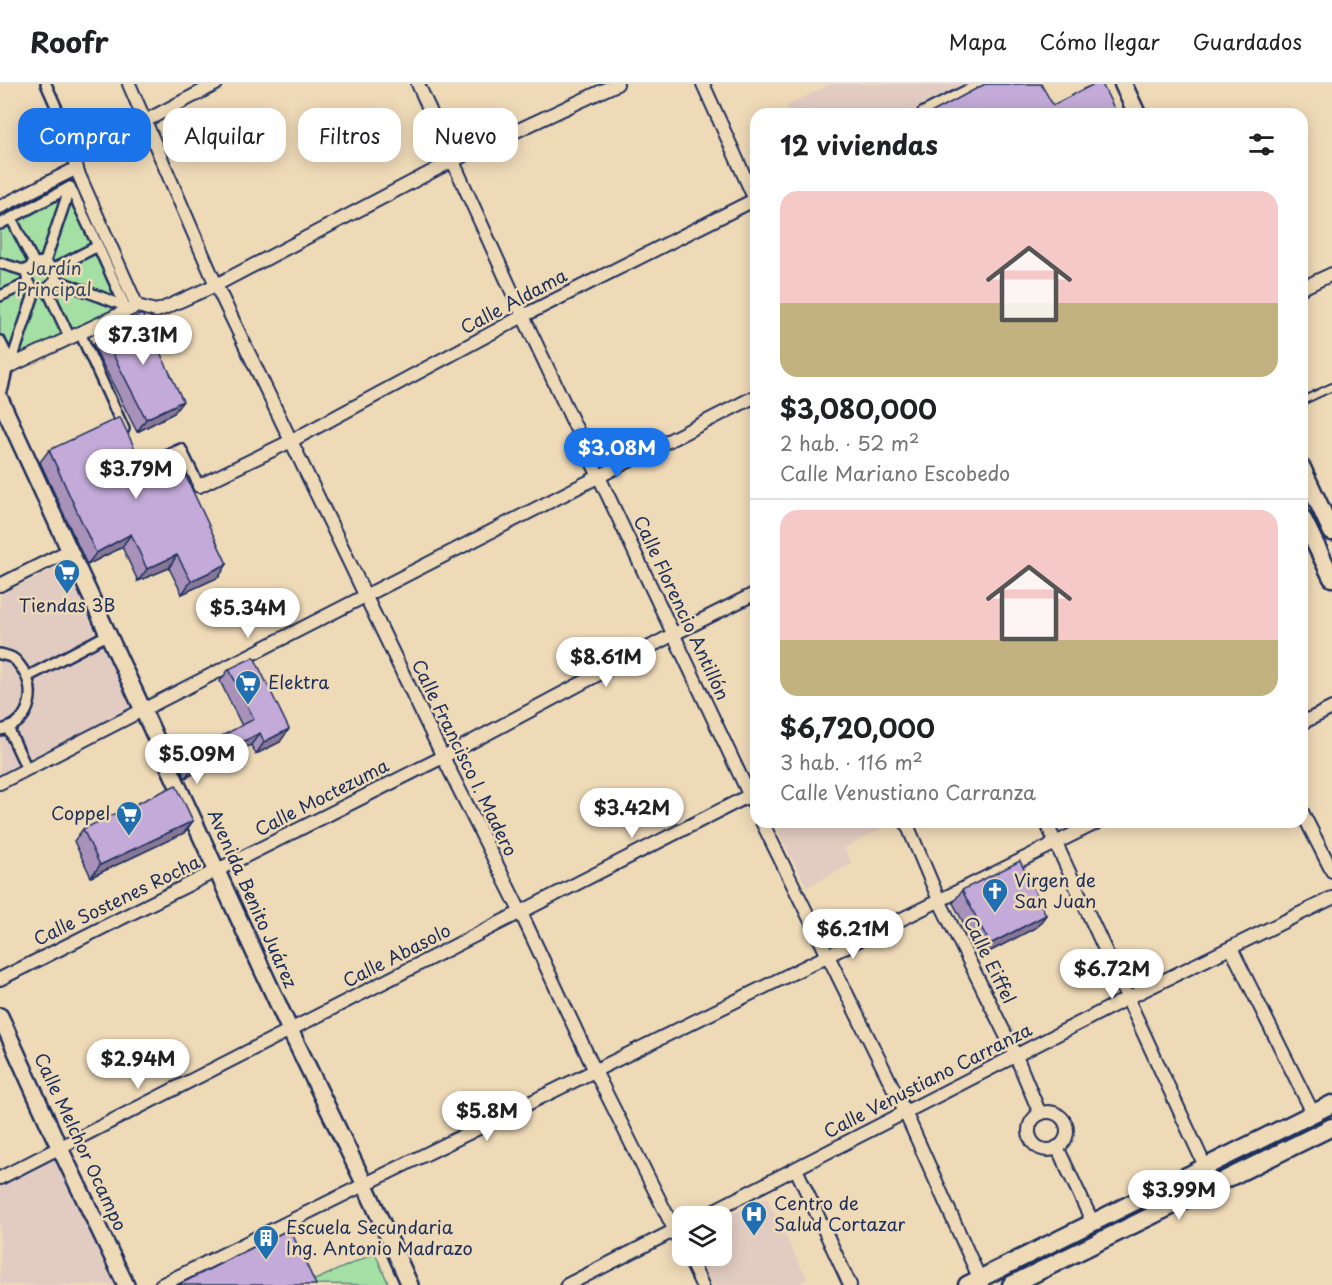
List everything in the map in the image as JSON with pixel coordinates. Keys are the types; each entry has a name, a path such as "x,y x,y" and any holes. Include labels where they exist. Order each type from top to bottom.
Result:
{"main road":[{"path":"1123,84 1134,108"},
{"path":"1308,478 1327,510 1332,532"},
{"path":"1308,531 1332,578"},
{"path":"976,1283 1332,1104"},
{"path":"1011,1285 1332,1127"}],"street":[{"path":"46,84 56,108"},
{"name":"Calle Francisco I. Madero","path":"129,84 139,108"},
{"path":"151,118 216,84"},
{"name":"Calle Florencio Antillón","path":"418,84 429,108"},
{"path":"518,130 617,84"},
{"path":"703,84 750,187"},
{"path":"935,108 982,84"},
{"name":"Calle Francisco I. Madero","path":"151,135 216,285 442,757 521,914 595,1071 672,1216"},
{"path":"0,207 77,162 131,306"},
{"path":"70,187 49,265 56,280 131,306 156,311 216,285 448,162"},
{"name":"Calle Florencio Antillón","path":"453,162 523,316 750,788"},
{"path":"70,187 98,246 131,306"},
{"path":"0,224 70,187"},
{"name":"Calle Aldama","path":"199,486 291,441 523,316 750,203"},
{"path":"11,218 34,263"},
{"path":"34,263 49,265 98,246"},
{"path":"0,262 26,271"},
{"path":"26,271 34,263"},
{"path":"26,271 28,283 35,291"},
{"path":"1308,285 1332,274"},
{"path":"35,291 47,289 56,280"},
{"path":"0,296 28,283"},
{"path":"47,289 74,333 127,436"},
{"path":"0,388 5,364 35,291"},
{"path":"5,364 131,306"},
{"path":"0,341 5,364"},
{"name":"Avenida Benito Juárez","path":"0,399 290,1030 365,1185 410,1285"},
{"path":"0,783 750,399"},
{"path":"151,463 181,449 199,486"},
{"path":"1308,519 1327,510"},
{"path":"0,585 70,550"},
{"name":"Calle Moctezuma","path":"218,871 750,596"},
{"path":"27,677 109,634"},
{"path":"0,654 15,659 27,677 32,692 24,717 4,729 27,769"},
{"path":"1308,720 1332,708"},
{"name":"Calle Abasolo","path":"0,1178 58,1146 521,914 750,796"},
{"path":"1308,824 1332,871"},
{"path":"765,828 904,1112 976,1283"},
{"name":"Calle Eiffel","path":"909,828 939,900 1016,1056 1040,1114"},
{"path":"1049,828 1205,1166"},
{"path":"161,1285 1086,828"},
{"name":"Calle Sostenes Rocha","path":"0,979 218,871"},
{"name":"Calle Venustiano Carranza","path":"723,1206 1128,998 1332,898"},
{"path":"1231,948 1313,1113"},
{"name":"Calle Melchor Ocampo","path":"0,1016 58,1146 126,1285"},
{"path":"1051,1113 1064,1122 1065,1139 1057,1147 1041,1149 1030,1138 1032,1122 1040,1114 1051,1113"},
{"path":"1057,1147 1093,1223"},
{"path":"796,1169 850,1285"},
{"path":"567,1285 672,1232"},
{"path":"693,1266 702,1285"}],"lane":[{"path":"1308,398 1332,387"}],"shaded area":[{"path":"830,84 965,84 919,108 787,108 786,106"},
{"path":"66,563 134,708 0,774 0,595"},
{"path":"776,828 884,828 844,848 852,864 807,887"},
{"path":"55,1154 119,1285 0,1285 0,1183"},
{"name":"Centro de Salud Cortazar","path":"766,1197 807,1279 796,1285 707,1285 697,1266 732,1266 732,1214"}],"green space":[{"name":"Jardín Principal","path":"70,187 125,306 11,363 0,341 0,224"},
{"path":"375,1253 389,1285 306,1284"}],"building":[{"path":"985,84 1041,84 1053,105 1094,84 1102,84 1114,108 940,108"},
{"path":"142,314 183,401 146,419 102,333"},
{"path":"120,417 143,466 174,451 227,564 191,581 177,555 147,569 131,534 96,553 49,450"},
{"path":"254,657 289,729 264,742 260,733 194,766 188,754 254,719 229,669"},
{"name":"Coppel","path":"176,785 193,821 100,865 83,829"},
{"name":"Virgen de San Juan","path":"1020,861 1046,915 990,944 962,890"},
{"name":"Escuela Secundaria Ing. Antonio Madrazo","path":"290,1229 316,1285 178,1285"}],"place":[{"name":"Tiendas 3B","path":"67,595"},
{"name":"Elektra","path":"248,706"},
{"name":"Coppel","path":"129,837"},
{"name":"Virgen de San Juan","path":"995,914"},
{"name":"Centro de Salud Cortazar","path":"754,1237"},
{"name":"Escuela Secundaria Ing. Antonio Madrazo","path":"266,1261"}]}
